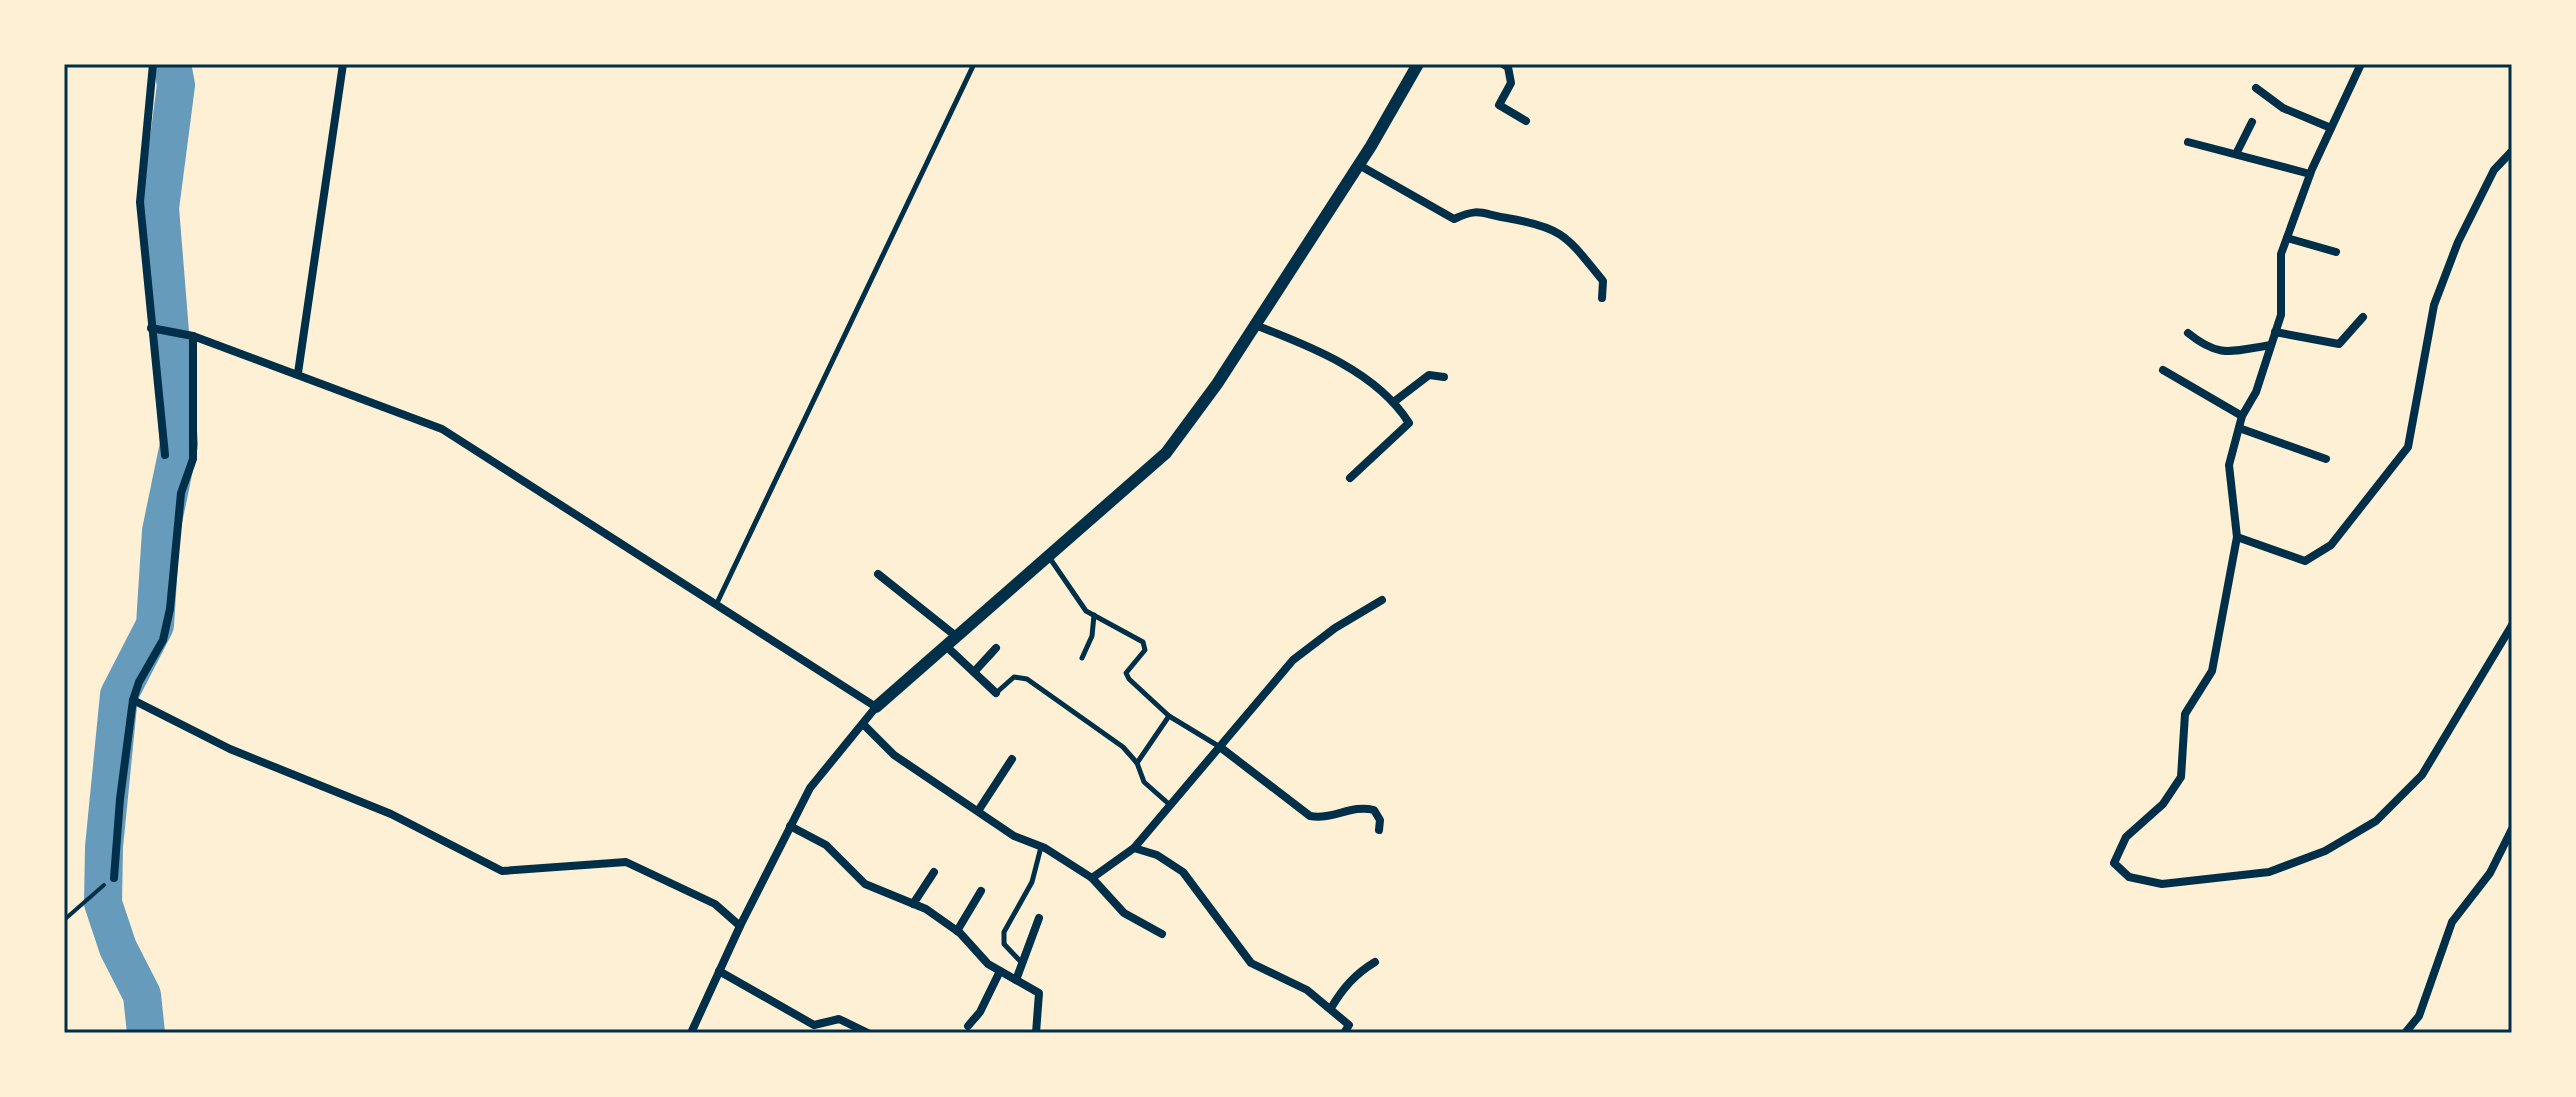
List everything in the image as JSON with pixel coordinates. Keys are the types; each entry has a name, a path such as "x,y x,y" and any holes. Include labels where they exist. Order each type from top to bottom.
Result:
{"street":[{"path":"153,64 140,202 155,328 165,455"},
{"path":"298,373 343,64"},
{"path":"691,1033 740,926 810,788 876,707 1166,453 1255,325 1359,165 1418,64"},
{"path":"1503,64 1508,67 1511,83 1499,105 1526,121"},
{"path":"2361,64 2310,174 2281,254 2281,315 2256,392 2242,416 2229,465 2237,537 2212,671 2185,714 2181,777 2163,804 2126,837 2114,863 2129,877 2162,884 2269,872 2325,851 2376,821 2422,775 2512,625"},
{"path":"2256,88 2283,108 2331,128"},
{"path":"2236,154 2252,122"},
{"path":"2188,142 2310,174"},
{"path":"2237,537 2305,561 2331,545 2379,488 2408,447 2434,305 2458,242 2494,170 2512,151"},
{"path":"1359,165 1454,219 1475,209 1538,222 1561,233 1603,281 1602,298"},
{"path":"2287,238 2336,252"},
{"path":"2275,332 2339,344 2363,317"},
{"path":"1255,325 1326,352 1395,401 1409,423 1350,478"},
{"path":"155,328 190,335 298,373 442,429 876,707"},
{"path":"2188,333 2208,350 2226,352 2271,345"},
{"path":"114,878 133,700 139,682 163,640 170,609 181,493 193,459 190,335"},
{"path":"2163,370 2242,416"},
{"path":"1395,401 1429,375 1444,377"},
{"path":"2239,428 2326,459"},
{"path":"878,574 957,637"},
{"path":"1092,878 1134,848 1293,660 1335,628 1382,600"},
{"path":"946,646 996,693"},
{"path":"974,672 996,648"},
{"path":"133,700 230,749 391,814 502,871 626,862 715,904 740,926"},
{"path":"863,724 894,755 1014,836 1041,847 1092,878 1124,913 1162,934"},
{"path":"1220,747 1310,816 1325,819 1359,806 1374,810 1380,820 1379,830"},
{"path":"978,811 1012,759"},
{"path":"790,826 826,845 865,884 913,904 957,931 988,964 1039,993 1036,1033"},
{"path":"2405,1033 2419,1016 2452,922 2490,873 2512,829"},
{"path":"1134,848 1157,855 1183,872 1251,963 1307,990 1331,1008 1349,1025 1344,1033"},
{"path":"913,904 934,872"},
{"path":"957,931 981,891"},
{"path":"1016,980 1039,918"},
{"path":"1331,1008 1351,979 1375,962"},
{"path":"719,971 815,1029 839,1019 868,1033"},
{"path":"968,1026 980,1012 1000,971"}],"lane":[{"path":"717,603 974,64"},
{"path":"1048,557 1086,611 1143,642 1145,650 1126,673 1169,716 1220,747"},
{"path":"1082,658 1092,636 1094,615"},
{"path":"996,693 1014,677 1027,679 1123,747 1137,763 1144,782 1171,805"},
{"path":"1137,763 1169,716"},
{"path":"1022,963 1004,944 1004,932 1032,882 1041,847"}],"path":[{"path":"64,920 89,895"}],"waterway":[{"path":"146,1033 142,995 118,948 103,903 104,847 119,695 155,625 161,531 179,444 160,208 176,85 172,64"}]}
